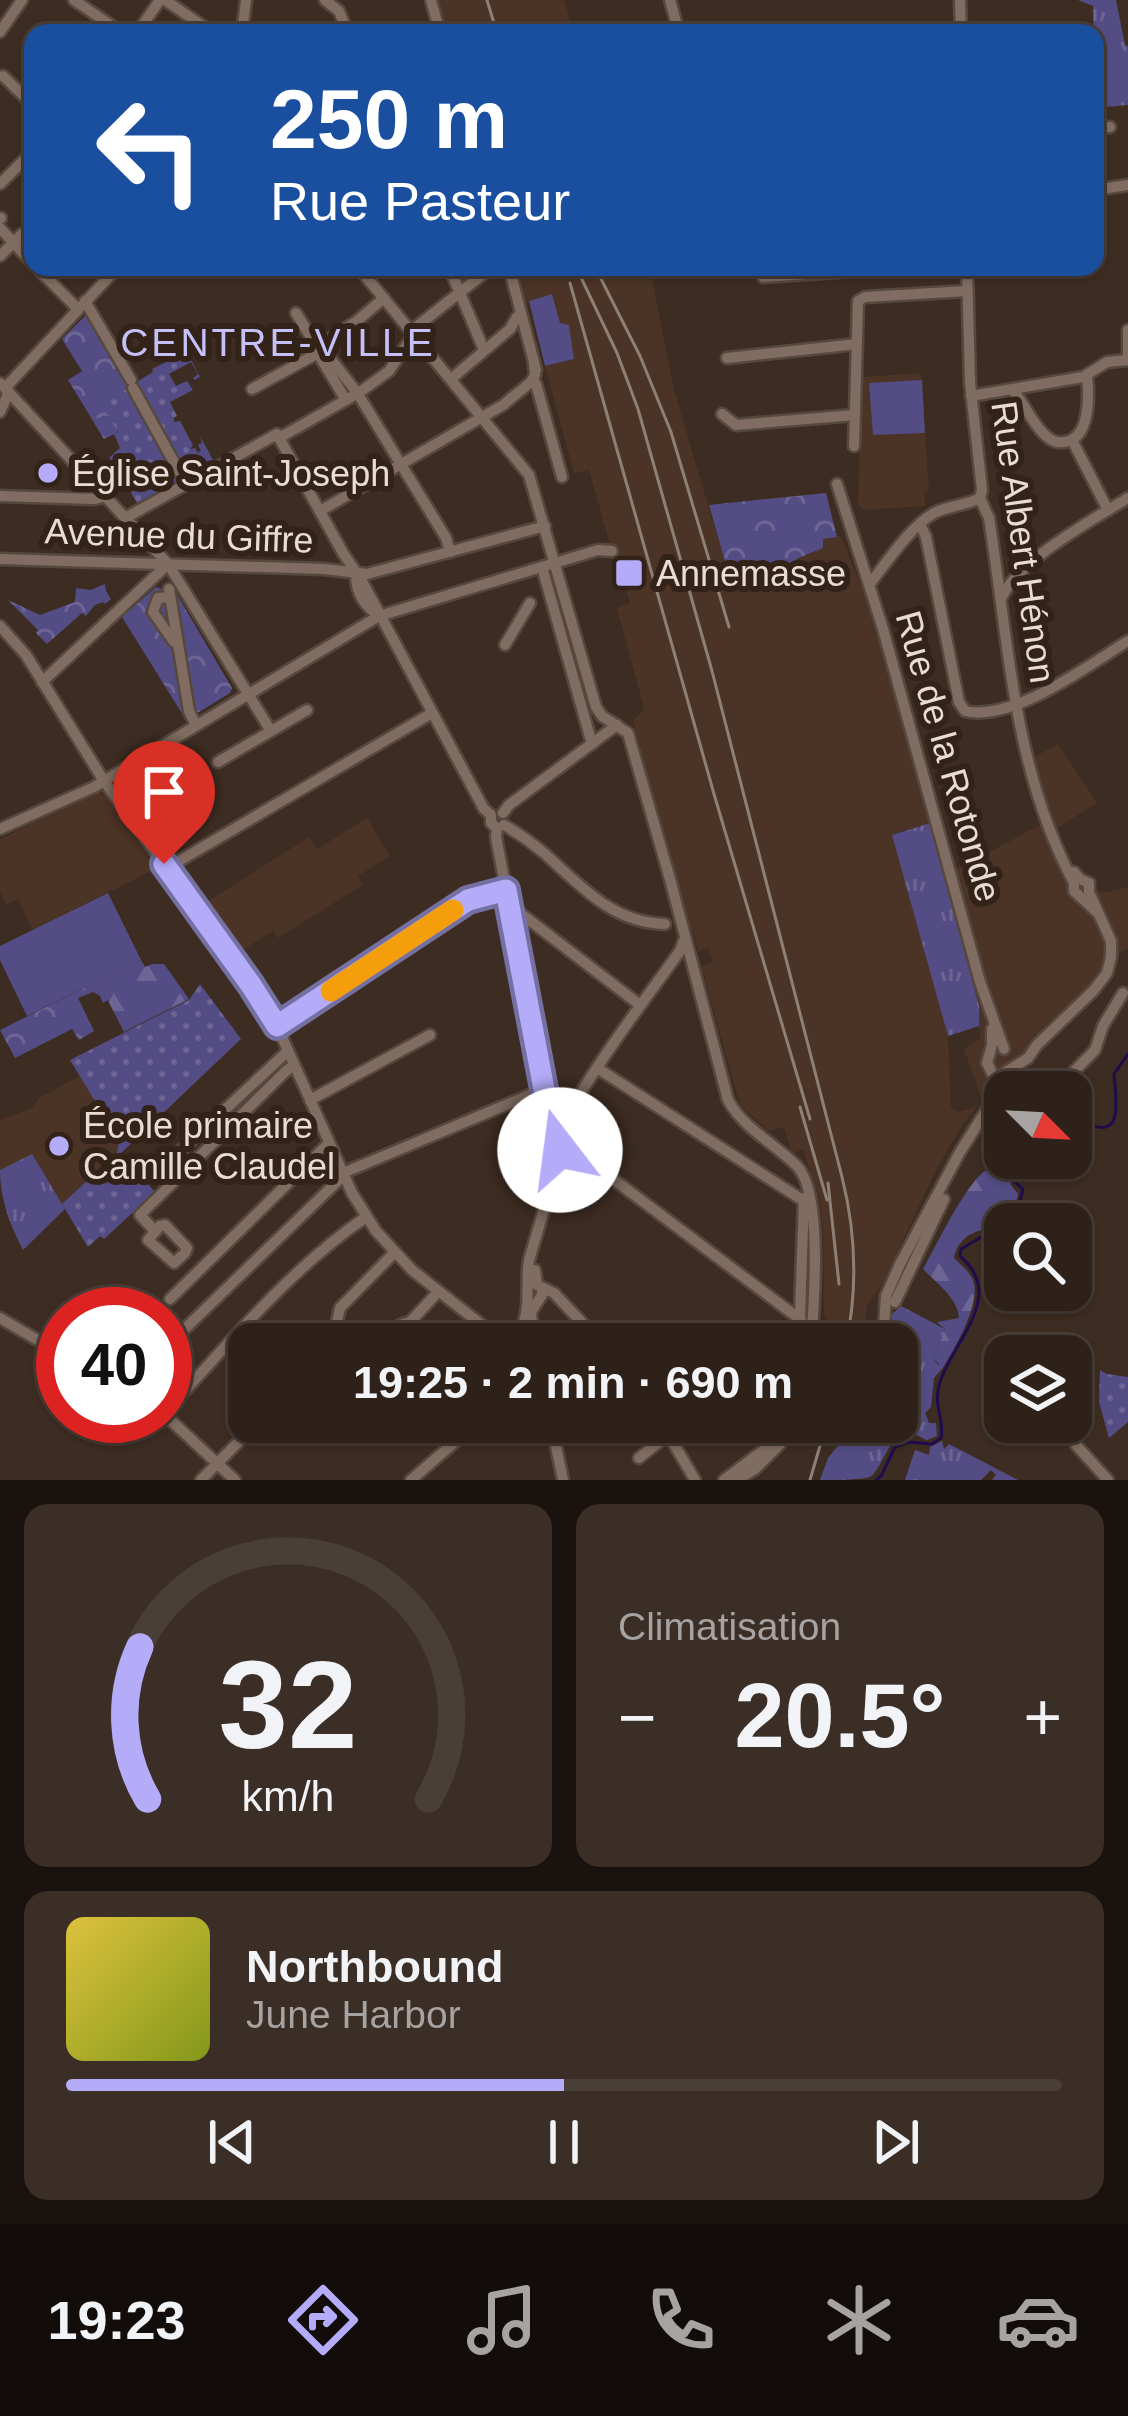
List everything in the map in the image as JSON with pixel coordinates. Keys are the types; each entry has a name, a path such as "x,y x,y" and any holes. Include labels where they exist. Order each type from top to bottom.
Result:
{"street":[{"path":"0,32 22,0"},
{"path":"74,0 83,23"},
{"path":"144,24 162,0 189,24"},
{"path":"325,0 339,11 344,24"},
{"path":"1104,127 1110,127"},
{"path":"0,222 11,245"},
{"path":"52,276 82,305 186,484"},
{"path":"0,412 4,387 109,276"},
{"path":"366,276 530,475 596,707 628,734 729,1104 801,1171 812,1199 813,1323"},
{"path":"453,276 484,350"},
{"path":"125,518 355,396 391,369 412,332 480,276"},
{"path":"320,511 531,386 538,374 522,337 509,276"},
{"path":"509,276 522,337"},
{"path":"763,277 778,276"},
{"name":"Rue Albert Hénon","path":"967,276 980,498 1004,580 1001,600 1026,757 1038,800 1077,881 1088,882 1084,894 1111,945 1103,978"},
{"path":"854,446 857,304 862,298 967,290"},
{"path":"252,389 358,321 384,298"},
{"path":"296,313 372,419 446,538 450,552"},
{"path":"971,396 1087,375 1107,362 1128,361 1128,330"},
{"path":"451,379 484,350 522,337"},
{"path":"727,358 856,344"},
{"path":"1012,389 1047,437 1072,440 1080,431 1089,400 1087,375"},
{"path":"531,386 562,477"},
{"path":"4,387 167,563 272,730"},
{"path":"722,415 736,425 855,415"},
{"path":"278,436 484,809 540,849 604,905 629,918 665,925"},
{"path":"1072,440 1108,510"},
{"path":"0,496 105,496"},
{"path":"1004,580 1128,497"},
{"name":"Rue de la Rotonde","path":"980,498 944,509 920,524 869,585 1004,1065"},
{"path":"847,512 869,585"},
{"path":"920,524 962,708 974,713 1017,705 1128,641"},
{"name":"Avenue du Giffre","path":"0,559 328,569 356,575 545,526"},
{"path":"0,829 104,781 379,616 598,550 612,551"},
{"path":"42,682 167,563"},
{"path":"542,567 594,742"},
{"path":"179,650 153,613 158,598 169,593 179,650 186,713 196,725"},
{"path":"505,645 530,603"},
{"path":"0,626 26,655 104,781 277,1026 366,1217 394,1253 476,1323"},
{"path":"218,762 307,710"},
{"path":"166,868 431,713"},
{"path":"532,1323 531,1312 542,1295 534,1274 540,1225 559,1159 560,1137 544,1089 506,890 499,820 509,806 617,725"},
{"path":"277,1026 468,900 506,890"},
{"path":"510,912 524,915 640,1005"},
{"path":"560,1137 597,1068 681,950 684,935"},
{"path":"674,960 684,961 693,971"},
{"path":"884,1323 886,1299 900,1264 959,1152 999,1090 1004,1065 996,1049 990,1053 986,1063 1004,1065 1028,1058 1103,978 1123,993 1102,1027 1095,1050 1074,1071"},
{"name":"Rue de la Rotonde","path":"990,1013 990,1053"},
{"path":"310,1100 430,1035"},
{"path":"175,1156 288,1051"},
{"path":"154,1231 140,1215 294,1065"},
{"path":"597,1068 804,1201"},
{"path":"192,1321 343,1174 544,1089"},
{"path":"560,1137 801,1320"},
{"path":"182,1287 329,1143"},
{"path":"801,1171 801,1323"},
{"path":"895,1302 944,1199"},
{"path":"192,1385 265,1307 366,1217"},
{"path":"164,1225 187,1246 182,1257 172,1263 150,1244 154,1231 164,1225"},
{"path":"337,1323 340,1308 394,1253"},
{"path":"182,1257 196,1273"},
{"path":"524,1323 537,1288"},
{"path":"537,1288 554,1293 582,1323"},
{"path":"407,1323 438,1292"},
{"path":"814,1313 816,1323"},
{"path":"0,1318 36,1340"},
{"path":"0,1329 21,1332"},
{"path":"192,1439 235,1480"},
{"path":"201,1480 238,1443"},
{"path":"411,1480 454,1443"},
{"path":"555,1443 563,1480"},
{"path":"639,1457 657,1443"},
{"path":"674,1443 695,1480"},
{"path":"737,1480 773,1443"},
{"path":"724,1480 780,1443"},
{"path":"1076,1445 1108,1480"}],"shaded area":[{"path":"437,0 564,0 571,24 444,24"},
{"path":"511,276 652,276 674,390 733,589 773,582 788,564 823,548 822,539 839,536 865,595 870,596 930,823 893,834 948,1036 951,1109 972,1108 982,1100 935,1172 883,1283 866,1307 866,1323 826,1319 819,1199 803,1150 791,1153 784,1127 768,1131 738,1098 701,966 713,962 708,948 698,952 689,931 633,721 644,708 617,608 630,603 589,470 574,473 545,366 574,359 552,294 519,304"},
{"path":"921,373 929,491 924,492 925,506 864,510 858,504 861,377"},
{"path":"1058,744 1097,803 1051,832 1081,888 1106,892 1128,887 1128,948 1110,961 1107,973 1011,1071 984,1071 984,1098 964,1049 980,1038 979,1006 943,876 1046,822 1027,761"},
{"path":"97,792 106,795 156,869 32,930 18,899 6,904 0,891 0,839"},
{"path":"367,818 390,856 358,876 363,885 278,938 273,931 231,957 196,909 309,837 317,849"},
{"name":"École primaire Camille Claudel","path":"80,1076 119,1139 117,1153 62,1204 32,1154 0,1170 0,1120 32,1108 39,1098"}],"green space":[{"path":"1078,0 1116,0 1128,46 1128,105 1104,107 1104,24 1093,24 1093,6"},
{"path":"552,294 560,323 569,325 574,359 545,366 529,301"},
{"path":"87,314 128,388 118,431 104,439 68,380 82,371 62,339"},
{"path":"187,352 200,377 194,380 198,374 191,362 169,374 176,386 187,381 193,390 170,402 177,416 174,422 180,421 193,445 190,449 198,453 200,436 214,462 188,477 135,383"},
{"path":"922,380 925,433 873,435 869,383"},
{"path":"128,388 179,481 138,505 118,470 108,472 115,465 109,458 120,448 114,434 104,439 92,419 104,417 114,433 118,432 101,404"},
{"path":"826,493 837,537 823,539 823,548 794,561 764,586 733,590 709,505"},
{"path":"105,584 111,599 95,605 86,616 82,613 47,644 8,600 40,615 75,602 76,588 91,590"},
{"path":"156,587 173,588 232,688 186,720 122,617"},
{"path":"930,823 979,1006 979,1026 948,1036 892,835"},
{"path":"108,893 141,960 27,1016 0,960 0,946"},
{"path":"141,960 145,967 164,964 189,999 124,1032 98,981"},
{"path":"98,981 108,1000 103,1003 93,992 78,998 94,1031 79,1040 72,1029 15,1058 0,1030"},
{"path":"200,984 241,1039 120,1154 155,1192 104,1239 100,1236 88,1247 62,1204 117,1153 119,1140 70,1060 189,1000"},
{"path":"32,1154 65,1209 23,1250 7,1212 0,1170"},
{"path":"984,1172 984,1179 1009,1179 1018,1194 1016,1203 984,1203 984,1230 969,1235 956,1251 954,1258 973,1280 974,1301 942,1369 933,1359 945,1329 937,1322 959,1318 958,1311 923,1269"},
{"path":"901,1306 945,1329 933,1359 942,1369 934,1378 931,1407 925,1413 929,1423 936,1423 937,1436 927,1440 918,1436 918,1323 888,1323"},
{"path":"1100,1370 1128,1377 1128,1422 1109,1438 1099,1402"},
{"path":"942,1441 944,1449 949,1444 1018,1480 992,1480 996,1475 991,1470 981,1480 905,1480 915,1450 929,1455 930,1447"},
{"path":"840,1443 893,1443 870,1477 820,1480"}],"waterway":[{"path":"1092,1125 1113,1122 1114,1074 1128,1054"},
{"path":"1013,1179 1023,1189 1019,1203"},
{"path":"876,1480 895,1447 908,1442 932,1444 941,1438 940,1382 978,1303 979,1287 960,1256 961,1249 984,1236"}],"railway":[{"path":"487,0 494,24"},
{"path":"580,276 638,409 712,671 842,1177 854,1260 849,1323"},
{"path":"600,276 671,432 729,627"},
{"path":"570,283 810,1119"},
{"path":"800,1107 827,1200"},
{"path":"828,1183 839,1284"},
{"path":"810,1480 821,1443"}],"slow traffic":[{"path":"331,991 453,910"}],"place":[{"name":"Église Saint-Joseph","path":"48,473"},
{"name":"Annemasse","path":"629,573"},
{"name":"École primaire Camille Claudel","path":"59,1146"}],"district":[{"name":"CENTRE-VILLE","path":"278,342"}],"route":[{"path":"164,864 277,1026 468,900 506,890 560,1150"}]}
